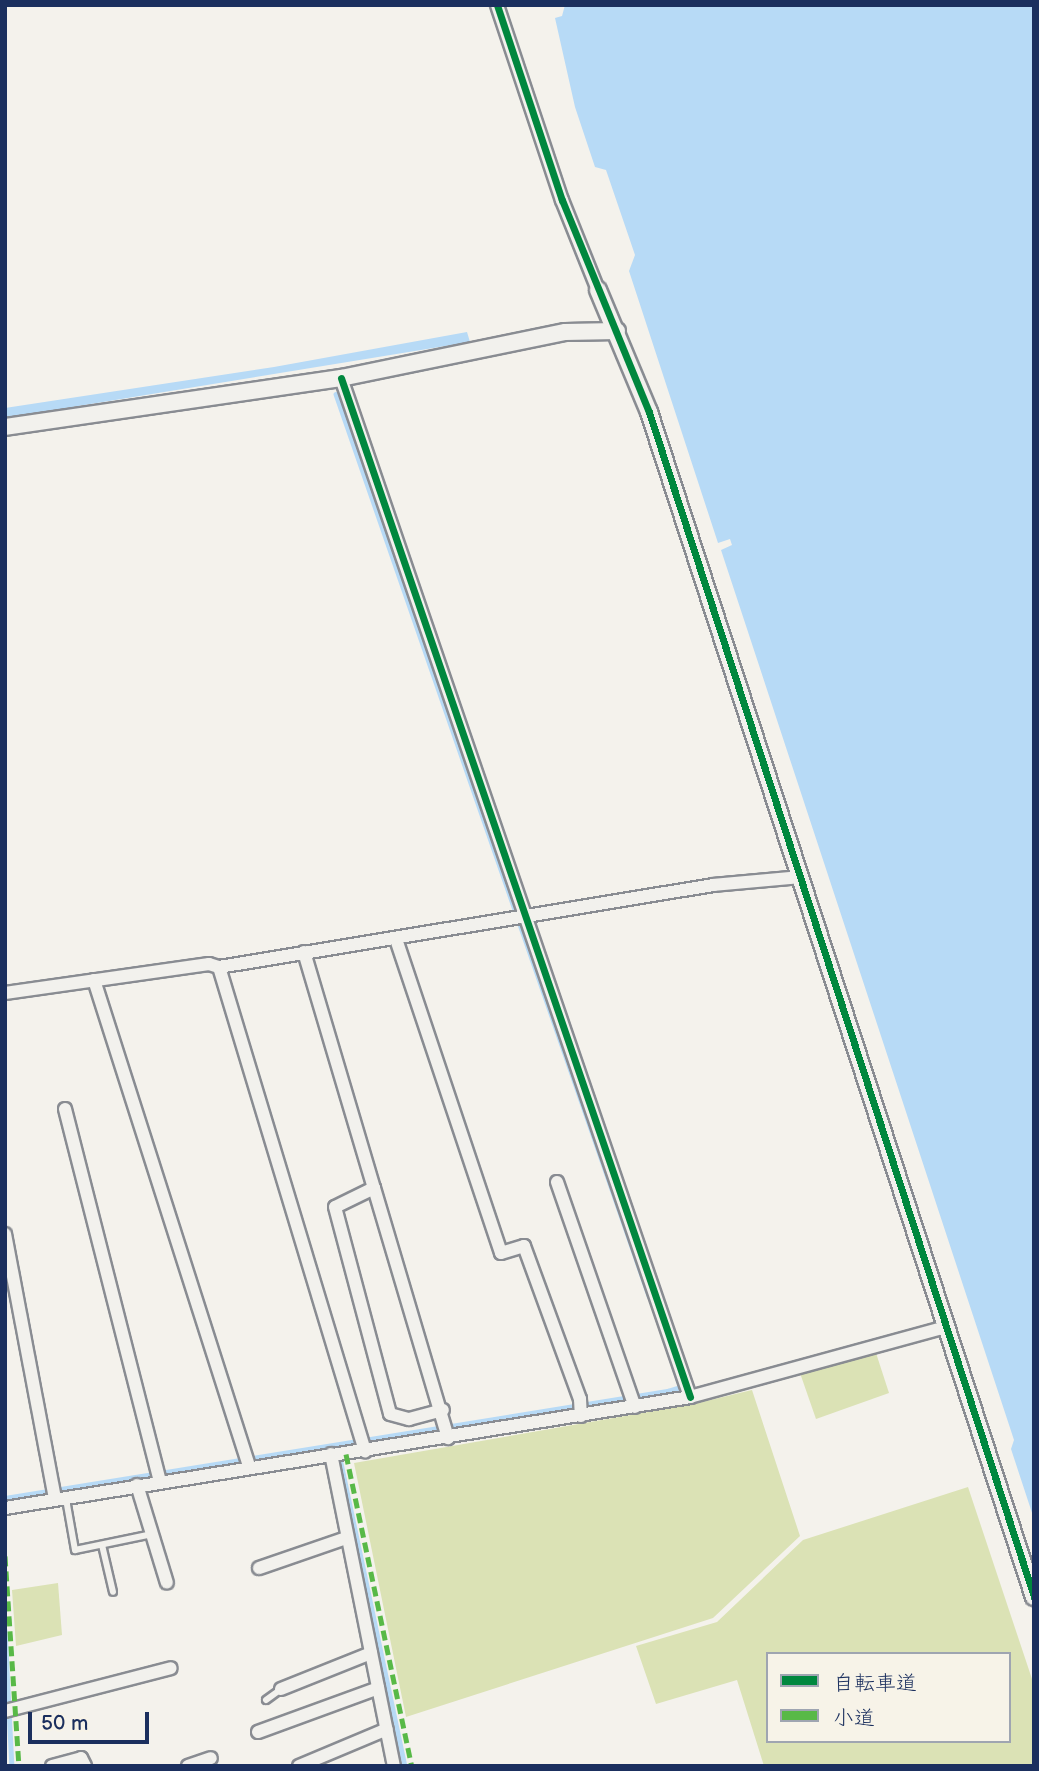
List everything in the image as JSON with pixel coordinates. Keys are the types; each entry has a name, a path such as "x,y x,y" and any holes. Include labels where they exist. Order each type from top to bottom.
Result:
{"street":[{"path":"497,5 562,200 649,412 1034,1597"},
{"path":"5,427 341,378 565,332 617,331"},
{"path":"341,378 517,919 690,1397"},
{"path":"5,993 209,964 219,967 713,885 801,877"},
{"path":"396,939 501,1253 524,1246 581,1409"},
{"path":"304,952 446,1426"},
{"path":"219,967 363,1444"},
{"path":"94,980 247,1461"},
{"path":"65,1109 158,1476"},
{"path":"557,1182 634,1400"},
{"path":"374,1188 335,1207 390,1414 411,1431 446,1426"},
{"path":"5,1234 57,1494"},
{"path":"5,1508 57,1494 137,1485 158,1476 247,1461 331,1454 411,1431 634,1400 690,1397 946,1326"},
{"path":"331,1454 394,1766"},
{"path":"137,1485 167,1583"},
{"path":"259,1569 346,1538"},
{"path":"281,1689 370,1653"},
{"path":"8,1710 170,1668"},
{"path":"258,1732 378,1688"},
{"path":"299,1766 387,1729"},
{"path":"52,1766 81,1758 85,1766"},
{"path":"188,1766 211,1758"}],"lane":[{"path":"57,1494 75,1550 152,1534"},
{"path":"102,1545 113,1592"},
{"path":"266,1700 281,1689"}],"green space":[{"path":"876,1353 889,1393 816,1419 800,1373"},
{"path":"752,1390 800,1536 713,1618 406,1717 354,1463 694,1404"},
{"path":"968,1487 1034,1685 1034,1766 764,1766 737,1680 656,1704 636,1646 717,1622 803,1540"},
{"path":"58,1583 62,1635 16,1646 12,1590"}],"water":[{"path":"565,5 1034,5 1034,1519 1011,1449 1014,1440 721,550 732,545 730,539 718,543 629,271 635,255 606,170 595,167 575,107 555,18 562,16"},
{"path":"467,332 470,342 5,418 5,408 274,367"}],"waterway":[{"path":"336,394 649,1296"},
{"path":"5,1498 668,1391 680,1387 668,1350"},
{"path":"341,1463 405,1766"},
{"path":"5,1630 12,1766"}],"marked path":[{"path":"346,1454 412,1766"},
{"path":"5,1556 19,1766"}],"cycle path":[{"path":"497,5 562,200 649,412 1034,1597"},
{"path":"341,378 690,1397"}]}
